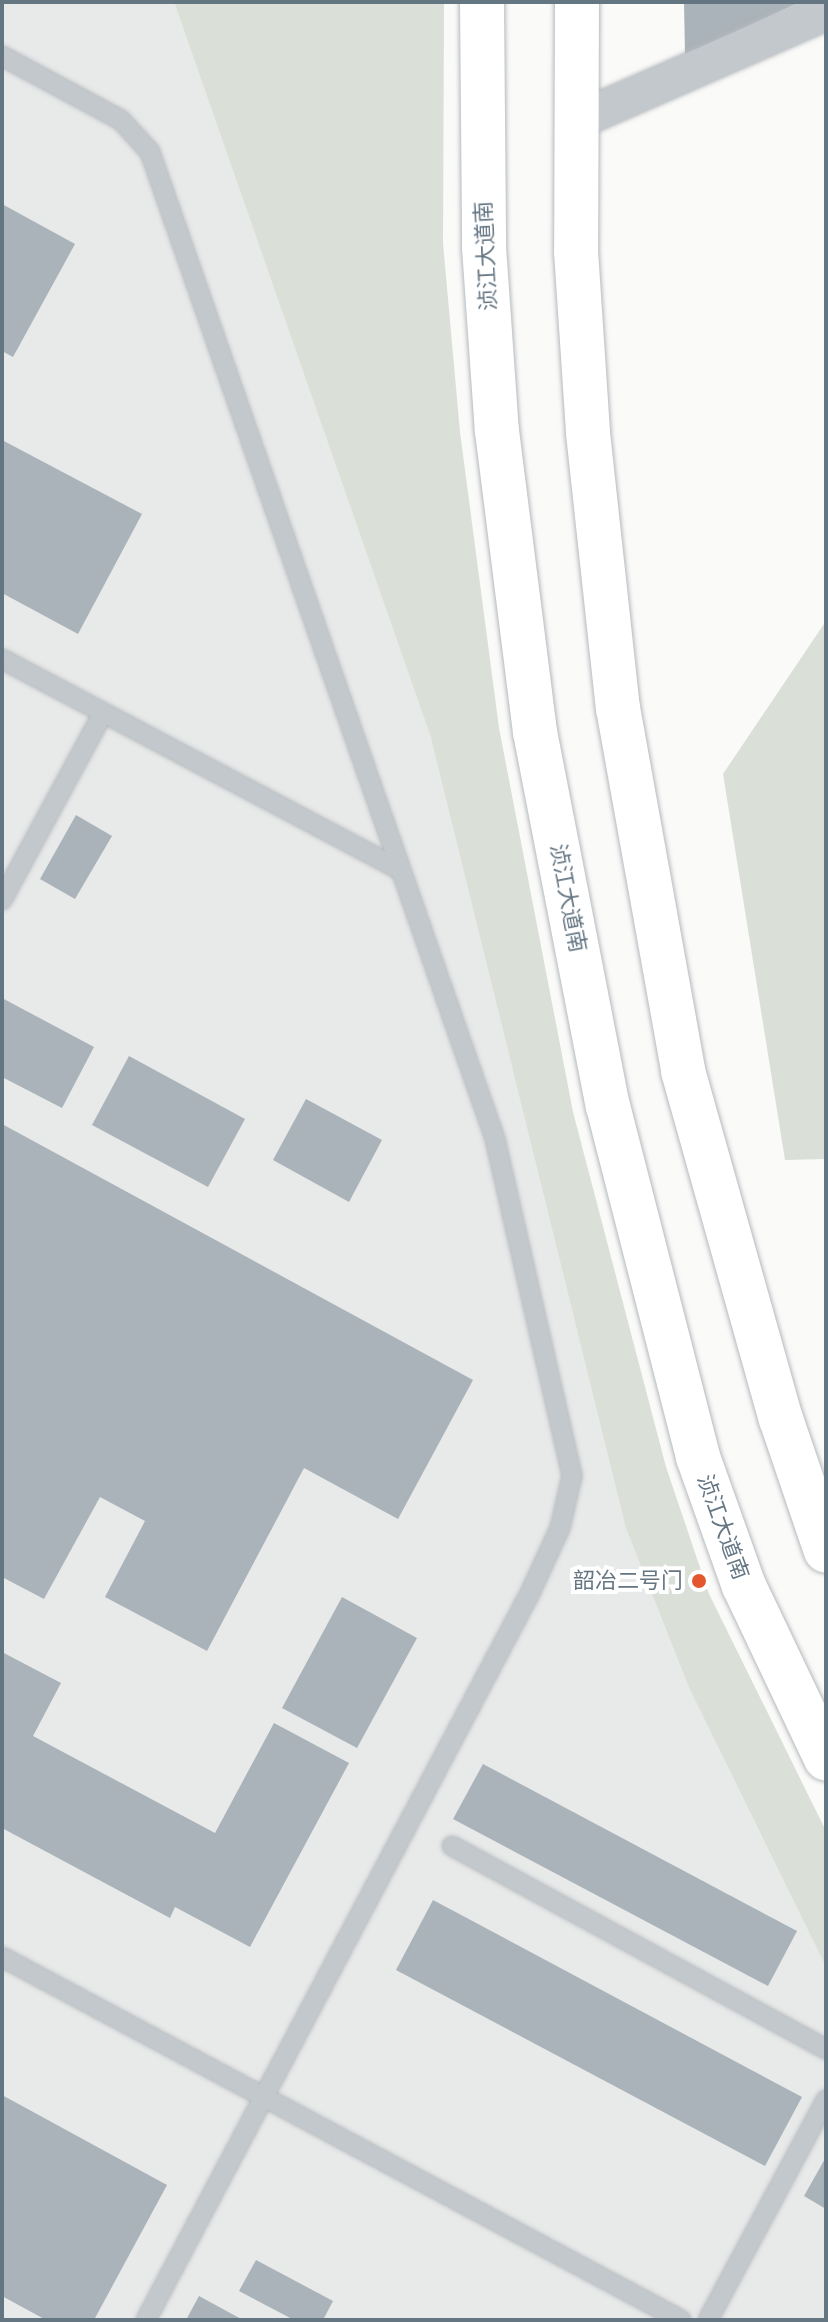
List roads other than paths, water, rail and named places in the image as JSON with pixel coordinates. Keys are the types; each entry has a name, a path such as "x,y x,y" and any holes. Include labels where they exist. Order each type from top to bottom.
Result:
{"main road":[{"name":"浈江大道南","path":"482,2 484,247 497,431 535,732 550,810 608,1106 698,1457 744,1586 826,1759"},
{"path":"577,2 576,251 588,433 618,708 683,1071 781,1419 826,1551"}],"street":[{"path":"576,121 826,12"}],"lane":[{"path":"2,56 121,120 150,152 495,1139 572,1476 560,1528 529,1595 146,2320"},
{"path":"2,659 401,870"},
{"path":"2,900 103,713"},
{"path":"452,1846 826,2049"},
{"path":"2,1957 681,2320"},
{"path":"708,2320 826,2100"}],"place":[{"name":"韶冶二号门","path":"699,1581"}]}
